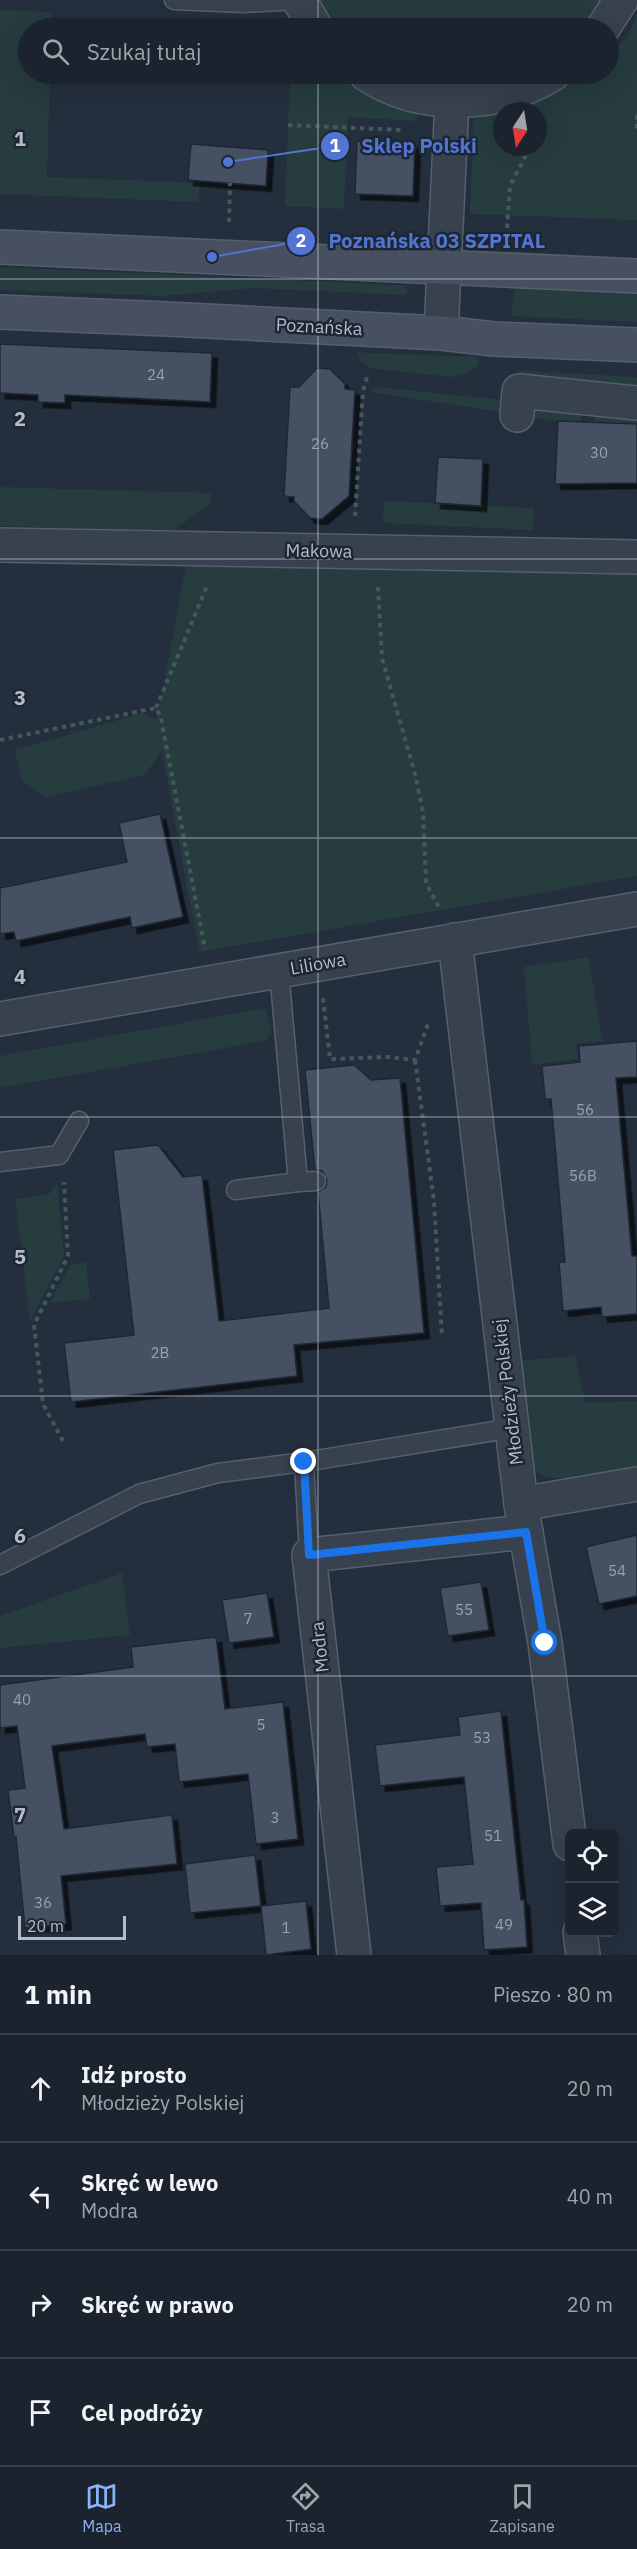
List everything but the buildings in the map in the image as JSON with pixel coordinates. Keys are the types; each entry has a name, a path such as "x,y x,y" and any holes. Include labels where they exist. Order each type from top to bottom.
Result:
{"main road":[{"path":"0,247 637,276"},
{"name":"Poznańska","path":"0,312 441,333 494,339 637,345"}],"street":[{"path":"297,0 309,18"},
{"path":"609,18 621,0"},
{"path":"385,84 410,93 452,100 482,99 513,92 531,84"},
{"path":"441,333 452,100"},
{"path":"517,415 519,391 637,403"},
{"name":"Makowa","path":"0,546 637,557"},
{"name":"Liliowa","path":"0,1019 279,971 450,928 637,909"},
{"name":"Młodzieży Polskiej","path":"450,928 524,1518 545,1643 568,1829"},
{"path":"309,1555 524,1518 637,1484"},
{"name":"Modra","path":"309,1555 354,1955"},
{"path":"581,1937 583,1955"}],"lane":[{"path":"174,0 243,3 297,0"},
{"path":"279,971 298,1182"},
{"path":"0,1162 59,1155 79,1121"},
{"path":"236,1190 316,1181"},
{"path":"0,1565 139,1494 218,1473 304,1462 513,1428"},
{"path":"304,1462 309,1555"}],"path":[{"path":"637,115 637,130"},
{"path":"288,125 404,130"},
{"path":"507,228 510,186 525,156"},
{"path":"229,222 230,183"},
{"path":"367,377 363,391 364,552 382,658 415,774 423,812 426,884 450,928"},
{"path":"207,959 161,718 156,708 222,550"},
{"path":"0,740 156,708"},
{"path":"322,995 330,1059 387,1057 415,1059"},
{"path":"428,1023 415,1059 434,1202 442,1337"},
{"path":"59,1155 64,1178 68,1256 34,1325 43,1404 63,1441"}],"green space":[{"path":"319,0 606,0 593,18 332,18"},
{"path":"0,10 52,12 52,18 18,18 18,84 50,84 47,177 200,183 199,202 0,194"},
{"path":"637,16 637,220 470,214 474,110 493,107 493,156 547,156 547,102 524,102 554,93 569,84 619,84 619,45 626,38"},
{"path":"290,84 363,84 418,107 417,121 348,117 344,209 285,206"},
{"path":"0,267 398,285 405,286 409,291 404,295 253,288 163,296 0,290"},
{"path":"514,288 637,293 637,322 511,316"},
{"path":"357,352 479,357 478,365 469,373 452,377 370,368 360,360"},
{"path":"514,370 637,377 637,393 548,384"},
{"path":"377,387 637,414 637,424 594,422 595,414 581,413 581,422 558,421 371,392"},
{"path":"0,487 211,493 210,504 172,531 0,526"},
{"path":"384,501 534,508 533,530 383,523"},
{"path":"187,560 637,573 637,876 199,952 162,750 145,775 46,797 21,780 15,750 142,713 157,720"},
{"path":"589,957 602,1041 576,1044 577,1059 532,1065 524,967"},
{"path":"265,1008 272,1033 265,1041 0,1088 0,1056"},
{"path":"57,1183 64,1256 30,1321 15,1199 49,1194"},
{"path":"86,1262 90,1299 50,1303 70,1265"},
{"path":"575,1356 585,1403 637,1401 637,1469 564,1479 545,1477 532,1467 518,1361"},
{"path":"122,1573 130,1635 0,1648 0,1616"}],"place":[{"name":"Sklep Polski","path":"228,162"},
{"name":"Poznańska 03 SZPITAL","path":"212,257"}],"route":[{"path":"304,1462 309,1555 526,1532 545,1643"}]}
